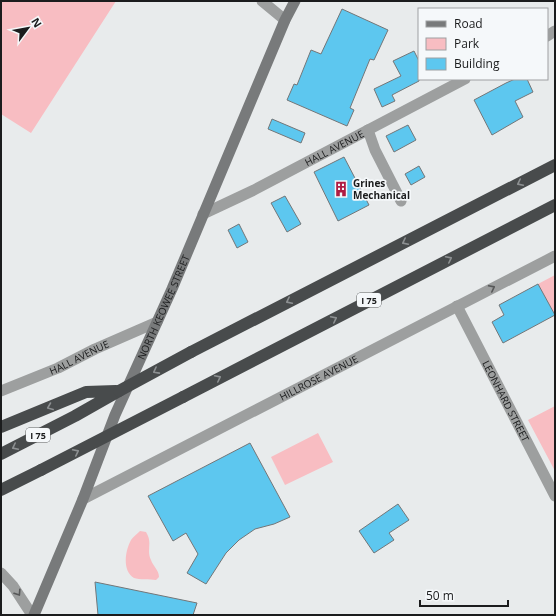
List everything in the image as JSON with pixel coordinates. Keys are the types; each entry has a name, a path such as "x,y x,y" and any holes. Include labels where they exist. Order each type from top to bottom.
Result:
{"highway":[{"name":"I 75","path":"1,454 75,416 191,352 555,165"},
{"name":"I 75","path":"1,490 555,205"},
{"path":"1,427 86,392 119,391"}],"main road":[{"name":"NORTH KEOWEE STREET","path":"33,615 83,499 115,415 157,322 285,20 295,1"}],"street":[{"path":"262,1 285,20"},
{"name":"HALL AVENUE","path":"203,214 254,190 462,80"},
{"path":"368,130 375,150 401,201"},
{"name":"HILLROSE AVENUE","path":"83,499 555,256"},
{"name":"LEONHARD STREET","path":"457,306 555,496"},
{"name":"HALL AVENUE","path":"1,391 58,368 95,349 157,322"},
{"path":"1,573 13,586 33,615"}],"green space":[{"path":"1,1 116,1 31,133 1,114"},
{"path":"555,275 555,315 538,284"},
{"path":"555,406 555,471 528,420"},
{"path":"318,433 333,462 285,485 271,457"},
{"path":"140,531 146,532 148,536 149,553 159,575 156,580 134,578 130,575 126,566 126,555 131,540"}],"building":[{"path":"342,9 388,30 374,60 370,59 350,108 354,110 347,126 287,100 294,84 297,85 311,50 321,54"},
{"path":"414,51 418,59 419,81 392,95 395,101 382,107 374,89 401,76 393,61"},
{"path":"513,80 527,80 533,92 515,101 523,117 492,135 474,100"},
{"path":"272,119 305,133 301,143 268,129"},
{"path":"408,125 416,140 394,152 386,136"},
{"name":"Grines Mechanical","path":"344,157 369,205 338,221 314,172"},
{"path":"419,166 425,177 411,185 405,174"},
{"path":"285,196 301,224 287,232 271,203"},
{"path":"239,224 248,242 237,248 228,230"},
{"path":"538,284 555,315 503,343 492,322 504,315 499,305"},
{"path":"250,443 290,517 274,524 255,529 239,540 226,553 206,584 187,573 198,554 186,533 173,541 148,496"},
{"path":"398,504 409,520 389,533 394,540 374,553 359,531"},
{"path":"95,582 197,603 193,615 98,615"}],"place":[{"name":"Grines Mechanical","path":"341,189"}]}
